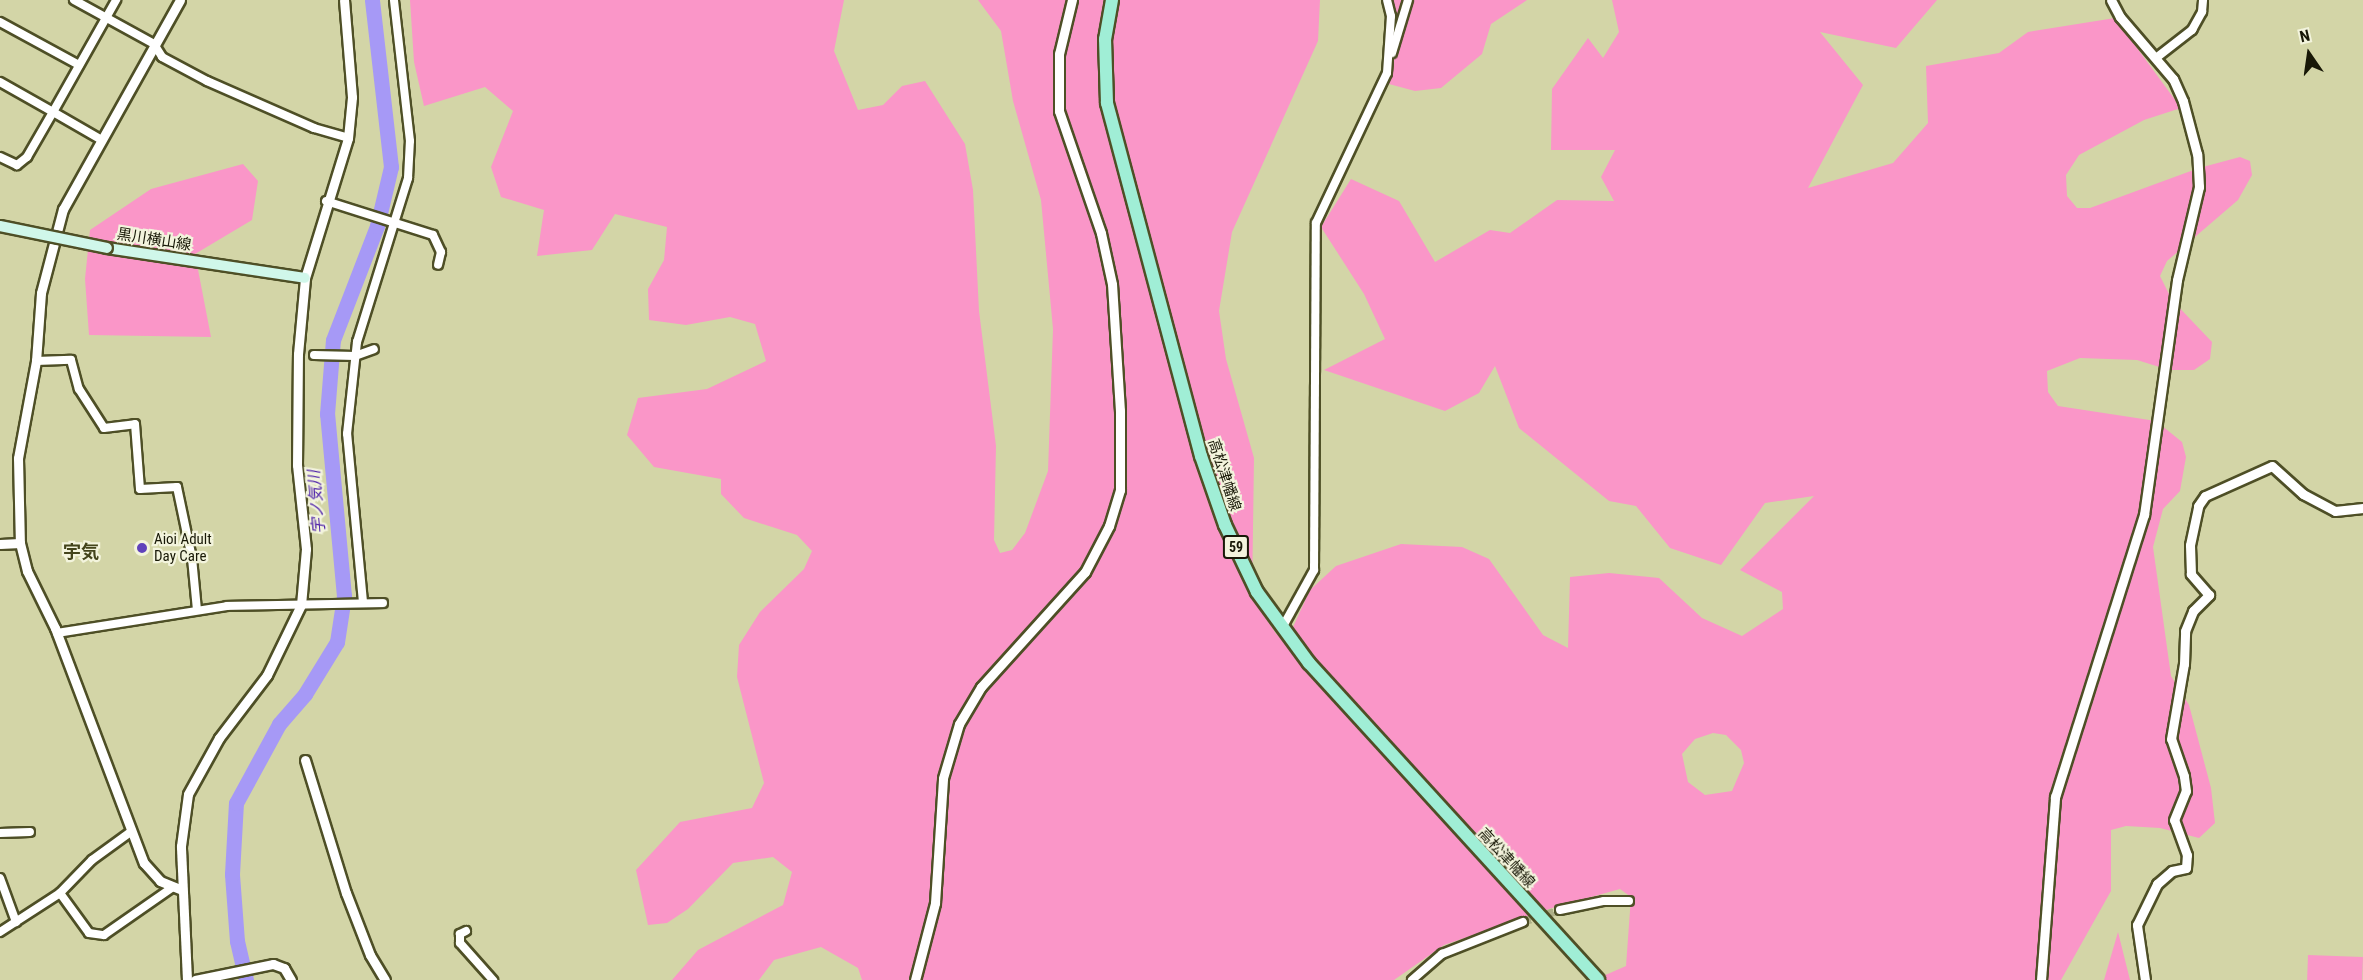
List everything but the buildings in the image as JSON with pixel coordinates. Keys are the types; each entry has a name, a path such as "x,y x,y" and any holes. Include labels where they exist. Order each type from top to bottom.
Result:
{"main road":[{"name":"高松津幡線","path":"1112,0 1105,39 1107,103 1198,444 1224,525 1257,592 1282,628 1383,748 1598,980"},
{"name":"黒川横山線","path":"0,226 107,248 305,278"}],"street":[{"path":"74,0 154,44 162,57 207,81 314,128 348,138"},
{"path":"0,157 17,165 27,157 116,0"},
{"path":"178,888 152,873 129,833 57,633 27,571 20,543 18,458 36,362 41,293 63,209 100,139 180,0"},
{"path":"187,980 178,888 188,794 219,738 267,675 302,604 306,549 295,417 305,278 326,201 348,138 352,97 344,0"},
{"path":"361,602 346,434 353,356 396,223 408,178 410,141 394,0"},
{"path":"915,980 935,903 943,778 959,724 981,687 1085,572 1109,526 1120,490 1120,411 1112,284 1101,233 1059,111 1059,54 1072,0"},
{"path":"1387,0 1391,16 1390,60"},
{"path":"1282,628 1314,570 1316,223 1387,73 1408,0"},
{"path":"2041,980 2055,797 2144,515 2177,280 2199,187 2197,154 2183,101 2156,58 2120,17 2111,0"},
{"path":"2156,58 2192,30 2202,12 2203,0"},
{"path":"0,22 80,65"},
{"path":"0,82 100,139"},
{"path":"326,201 433,235 441,252 438,265"},
{"path":"314,355 353,356 374,349"},
{"path":"36,362 71,360 79,389 104,428 135,424 140,489 177,487 192,558 197,610"},
{"path":"2145,980 2137,925 2151,892 2172,871 2186,868 2187,861 2174,820 2186,791 2184,776 2171,739 2184,664 2185,631 2193,611 2209,595 2191,574 2190,545 2198,506 2205,496 2272,466 2302,494 2335,511 2363,508"},
{"path":"0,544 20,543"},
{"path":"57,633 197,610 302,604 383,603"},
{"path":"305,760 346,892 370,955 385,980"},
{"path":"0,833 30,832"},
{"path":"0,932 60,893 92,860 129,833"},
{"path":"0,878 16,922"},
{"path":"60,893 89,933 104,935 178,888"},
{"path":"1560,910 1605,901 1629,901"},
{"path":"1412,980 1442,954 1523,922"},
{"path":"466,931 460,934 460,943 493,980"},
{"path":"195,980 279,965 291,980"}],"shaded area":[{"path":"410,0 844,0 834,51 858,110 883,105 902,86 925,81 965,144 973,190 979,311 996,446 994,540 1000,553 1012,550 1025,533 1048,471 1053,329 1041,200 1013,101 1001,31 978,0 1320,0 1318,41 1232,232 1219,311 1226,359 1254,458 1252,598 1277,635 1293,627 1310,590 1336,566 1401,544 1462,547 1489,559 1543,635 1568,648 1570,577 1609,573 1659,578 1702,618 1742,636 1783,609 1782,592 1740,570 1814,496 1765,503 1721,565 1670,548 1636,506 1609,501 1519,428 1495,366 1479,393 1445,411 1324,370 1385,339 1364,294 1321,227 1351,179 1399,201 1435,262 1490,230 1510,233 1557,200 1614,201 1601,177 1615,150 1551,150 1552,89 1588,38 1603,58 1619,32 1612,0 1937,0 1896,48 1820,32 1863,85 1808,188 1893,163 1928,123 1926,66 1999,53 2028,32 2115,18 2181,108 2144,120 2079,155 2066,175 2067,196 2077,208 2090,208 2199,168 2240,157 2250,161 2252,175 2238,200 2167,261 2160,276 2172,300 2212,342 2210,359 2194,370 2169,370 2137,360 2080,358 2047,371 2048,392 2058,406 2156,421 2182,442 2186,457 2180,491 2163,509 2153,547 2171,676 2189,705 2211,788 2215,823 2199,838 2160,828 2126,826 2111,830 2111,891 2061,980 1594,980 1626,966 1631,897 1620,889 1555,907 1444,945 1394,980 862,980 858,968 821,947 774,960 759,980 672,980 698,950 783,905 792,872 773,857 733,863 688,909 667,923 648,925 636,870 680,822 752,808 764,783 737,677 739,645 760,612 804,569 812,551 797,535 744,518 721,494 721,479 654,467 627,435 638,398 707,389 766,361 755,324 730,317 686,325 649,320 648,289 664,260 667,227 615,214 592,250 537,256 544,210 501,197 491,167 513,111 485,87 424,106 414,62","holes":["1713,733 1726,735 1741,750 1744,763 1732,791 1705,795 1688,782 1682,754 1695,739"]},
{"path":"1392,0 1527,0 1491,24 1482,54 1441,88 1415,91 1389,84"},
{"path":"243,164 258,181 252,220 195,254 211,337 89,335 85,279 90,230 151,189"},
{"path":"2118,932 2130,980 2104,980"},
{"path":"2308,955 2363,957 2362,980 2307,980"}],"waterway":[{"name":"宇ノ気川","path":"246,980 237,941 232,874 236,803 279,724 305,694 337,642 344,596 327,414 333,340 377,226 391,167 372,0"}],"tunnel":[{"path":"1523,922 1560,910"}],"place":[{"name":"Aioi Adult Day Care","path":"142,548"}],"district":[{"name":"宇気","path":"81,552"}]}
